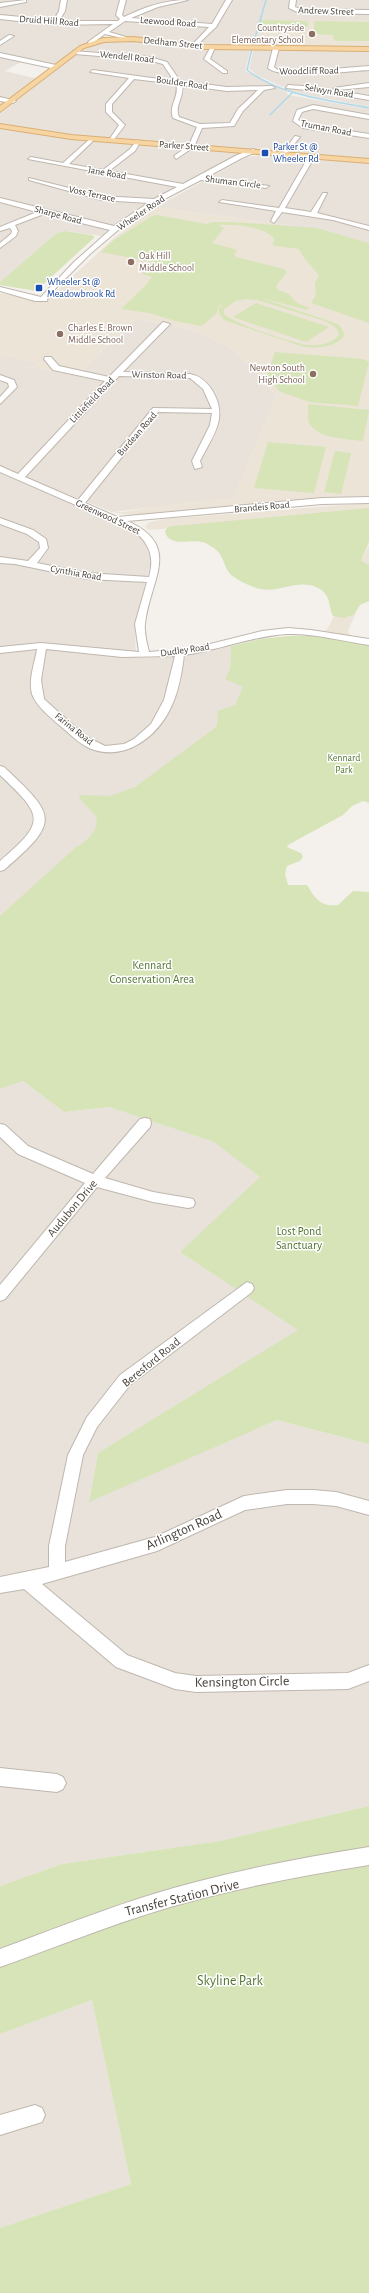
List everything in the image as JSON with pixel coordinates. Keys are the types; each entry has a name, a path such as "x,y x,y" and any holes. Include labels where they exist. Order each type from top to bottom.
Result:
{"main road":[{"name":"Dedham Street","path":"0,110 74,52 90,43 124,38 212,47 369,49"},
{"name":"Parker Street","path":"0,126 112,140 369,161"}],"street":[{"path":"55,23 62,11 64,0"},
{"path":"123,0 119,15 123,18"},
{"path":"90,43 123,18 152,6 185,0"},
{"path":"194,46 214,26 229,0"},
{"name":"Andrew Street","path":"293,0 292,8 299,11 369,12"},
{"path":"0,5 24,1"},
{"name":"Druid Hill Road","path":"0,17 55,23 97,24 116,22"},
{"name":"Leewood Road","path":"123,18 214,26"},
{"path":"97,24 105,31 124,38"},
{"path":"0,43 11,36"},
{"path":"212,47 207,59 225,72"},
{"name":"Woodcliff Road","path":"276,48 271,68 277,72 310,73 369,68"},
{"name":"Wendell Road","path":"74,52 158,60 164,63 169,73 178,82"},
{"path":"0,55 56,67"},
{"name":"Boulder Road","path":"93,72 227,89 272,88"},
{"path":"112,140 122,125 109,112 109,104 133,77"},
{"path":"178,82 179,92 174,115 179,120 200,126 232,125 240,110 262,89"},
{"path":"317,89 369,85"},
{"name":"Selwyn Road","path":"288,86 317,89 369,98"},
{"path":"0,99 13,101"},
{"name":"Truman Road","path":"369,118 309,107 298,112 295,120 303,126 369,136"},
{"path":"176,157 192,146 200,126"},
{"path":"284,153 297,137"},
{"path":"64,165 92,138"},
{"path":"104,172 132,150 137,142"},
{"name":"Wheeler Road","path":"0,290 36,294 57,282 116,229 155,201 236,160 252,154 254,151"},
{"path":"274,221 282,210 312,156"},
{"name":"Jane Road","path":"31,159 183,186"},
{"name":"Shuman Circle","path":"200,178 266,186"},
{"name":"Voss Terrace","path":"31,179 101,198 155,201"},
{"path":"313,215 325,194"},
{"name":"Sharpe Road","path":"0,200 42,212 116,229"},
{"path":"222,202 348,221 369,228"},
{"path":"0,229 12,226 42,212"},
{"path":"0,246 14,235 15,231 12,226"},
{"name":"Littlefield Road","path":"20,477 166,324"},
{"path":"48,359 56,368 111,380"},
{"name":"Winston Road","path":"117,374 196,377 211,394 217,411"},
{"path":"0,377 11,382 14,387 0,402"},
{"name":"Burdean Road","path":"80,503 156,410 217,411"},
{"path":"198,466 196,461 217,420 217,411"},
{"name":"Greenwood Street","path":"0,469 141,531 153,545 156,555 153,580 140,623 144,654"},
{"name":"Brandeis Road","path":"115,519 156,517 322,501 369,500"},
{"name":"Brandeis Road","path":"130,526 156,517"},
{"path":"0,521 30,532 43,541 44,548 30,564"},
{"name":"Cynthia Road","path":"0,560 30,564 87,576 153,580"},
{"name":"Dudley Road","path":"0,650 21,646 42,646 83,648 123,654 180,653 263,634 290,631 319,633 369,642"},
{"name":"Farina Road","path":"42,646 35,679 37,694 40,700 92,745 103,749 113,749 132,745 142,739 162,715 167,705 180,653"},
{"path":"0,769 34,804 39,811 41,826 37,835 25,847 0,867"},
{"name":"Audubon Drive","path":"0,1295 145,1123"},
{"path":"0,1129 24,1150 50,1163 95,1181 153,1197 188,1203"},
{"name":"Beresford Road","path":"57,1572 57,1546 76,1455 92,1422 125,1380 247,1288"},
{"name":"Arlington Road","path":"0,1585 26,1581 157,1544 183,1533 222,1512 250,1502 287,1497 313,1497 336,1499 369,1508"},
{"name":"Kensington Circle","path":"26,1581 55,1603 122,1661 175,1681 196,1684 348,1681 369,1673"},
{"path":"0,1777 57,1783"},
{"name":"Transfer Station Drive","path":"0,1958 126,1912 196,1892 326,1863 369,1856"},
{"path":"0,2125 36,2116"}],"shaded area":[{"path":"0,0 369,0 369,20 260,20 252,46 205,46 100,33 55,65 0,53"},
{"name":"Countryside Elementary School","path":"260,20 369,20 369,47 252,46"},
{"path":"124,39 206,48 251,48 245,71 286,91 288,95 369,109 369,160 84,137 0,125 0,114 86,46 96,42"},
{"path":"254,48 369,50 369,107 297,93 258,76 249,69"},
{"path":"0,56 23,61 5,71 38,79 0,107"},
{"path":"0,128 41,134 238,152 241,154 173,189 128,216 102,236 66,231 57,233 0,282"},
{"path":"270,154 369,163 369,243 322,230 156,207 247,157"},
{"name":"Newton South High School","path":"156,207 322,230 369,243 369,496 135,515 108,511 123,512 178,503 234,498 276,397 271,389 243,359 226,345 187,329 136,318 77,376 31,367 35,362 0,355 0,293 46,301 115,237"},
{"path":"136,318 187,329 226,345 243,359 271,389 276,397 234,498 112,512 0,467 0,355 36,362 31,367 77,376"},
{"path":"0,472 108,519 135,532 145,540 150,548 150,565 135,625 136,658 164,657 231,646 230,669 225,679 251,690 212,730 108,824 0,916"},
{"path":"369,503 369,513 148,530 145,526 150,522 165,519"},
{"path":"369,545 369,585 348,630 350,636 324,632 328,628"},
{"path":"23,1081 64,1112 109,1107 217,1143 264,1180 180,1252 299,1330 98,1453 89,1501 277,1420 369,1444 369,1806 220,1841 62,1864 0,1886 0,1089"},
{"path":"92,2000 131,2184 0,2228 0,2034"}],"green space":[{"path":"259,20 307,21 309,26 300,28 259,28"},
{"path":"314,21 369,22 369,41 335,41 332,35 314,34"},
{"path":"157,215 207,224 213,222 231,222 317,228 369,243 369,323 311,303 316,295 315,283 319,275 304,258 299,249 273,245 274,238 269,234 255,228 232,225 218,225 224,228 212,243 234,249 237,251 234,254 236,257 284,269 287,272 276,286 278,290 289,294 297,303 309,308 307,310 261,298 338,324 343,330 344,336 340,340 326,346 304,347 224,320 219,314 219,308 223,304 219,306 216,314 202,326 175,321 149,313 121,309 145,286 152,277 142,274 152,262 101,252 114,240 152,216","holes":["246,299 257,300 325,321 336,328 339,335 321,345 301,344 251,328 229,318 224,314 224,309 236,301"]},
{"path":"66,231 95,237 36,291 0,285 0,282 57,233"},
{"path":"256,303 329,327 306,342 233,317"},
{"path":"275,352 363,359 369,362 358,406 309,402 279,391 267,375"},
{"path":"308,404 369,410 363,441 332,437 325,435 312,427 308,421"},
{"path":"268,442 326,447 314,493 254,488"},
{"path":"335,451 351,453 341,494 324,492"},
{"path":"369,508 369,542 361,561 369,565 369,601 360,605 353,615 343,618 333,616 327,597 318,588 304,584 268,590 254,587 231,575 218,552 204,542 175,541 167,536 165,531 168,527 175,526"},
{"name":"Kennard Conservation Area","path":"289,636 320,636 369,645 369,803 363,801 352,806 343,815 288,845 287,847 301,853 303,857 300,861 287,866 285,874 288,885 307,885 319,901 327,905 338,905 353,891 369,892 369,1444 277,1420 89,1502 98,1453 298,1330 180,1252 260,1177 214,1142 109,1107 64,1112 23,1081 0,1089 0,916 75,848 88,839 94,831 97,821 96,816 79,798 80,795 110,796 135,787 212,730 217,725 218,711 235,705 243,687 225,679 230,669 231,646 261,639"},
{"name":"Skyline Park","path":"369,1806 369,2293 0,2293 0,2228 131,2184 92,2000 0,2034 0,1886 62,1864 220,1841"}],"waterway":[{"path":"253,45 266,0"},
{"path":"252,49 247,70 260,79 275,86 305,96 369,108"},
{"path":"270,115 292,93"}],"place":[{"name":"Countryside Elementary School","path":"312,34"},
{"name":"Parker St @ Wheeler Rd","path":"265,153"},
{"name":"Oak Hill Middle School","path":"131,262"},
{"name":"Wheeler St @ Meadowbrook Rd","path":"39,288"},
{"name":"Charles E. Brown Middle School","path":"60,334"},
{"name":"Newton South High School","path":"313,374"}],"park label":[{"name":"Kennard Park","path":"344,764"},
{"name":"Lost Pond Sanctuary","path":"299,1238"}]}
